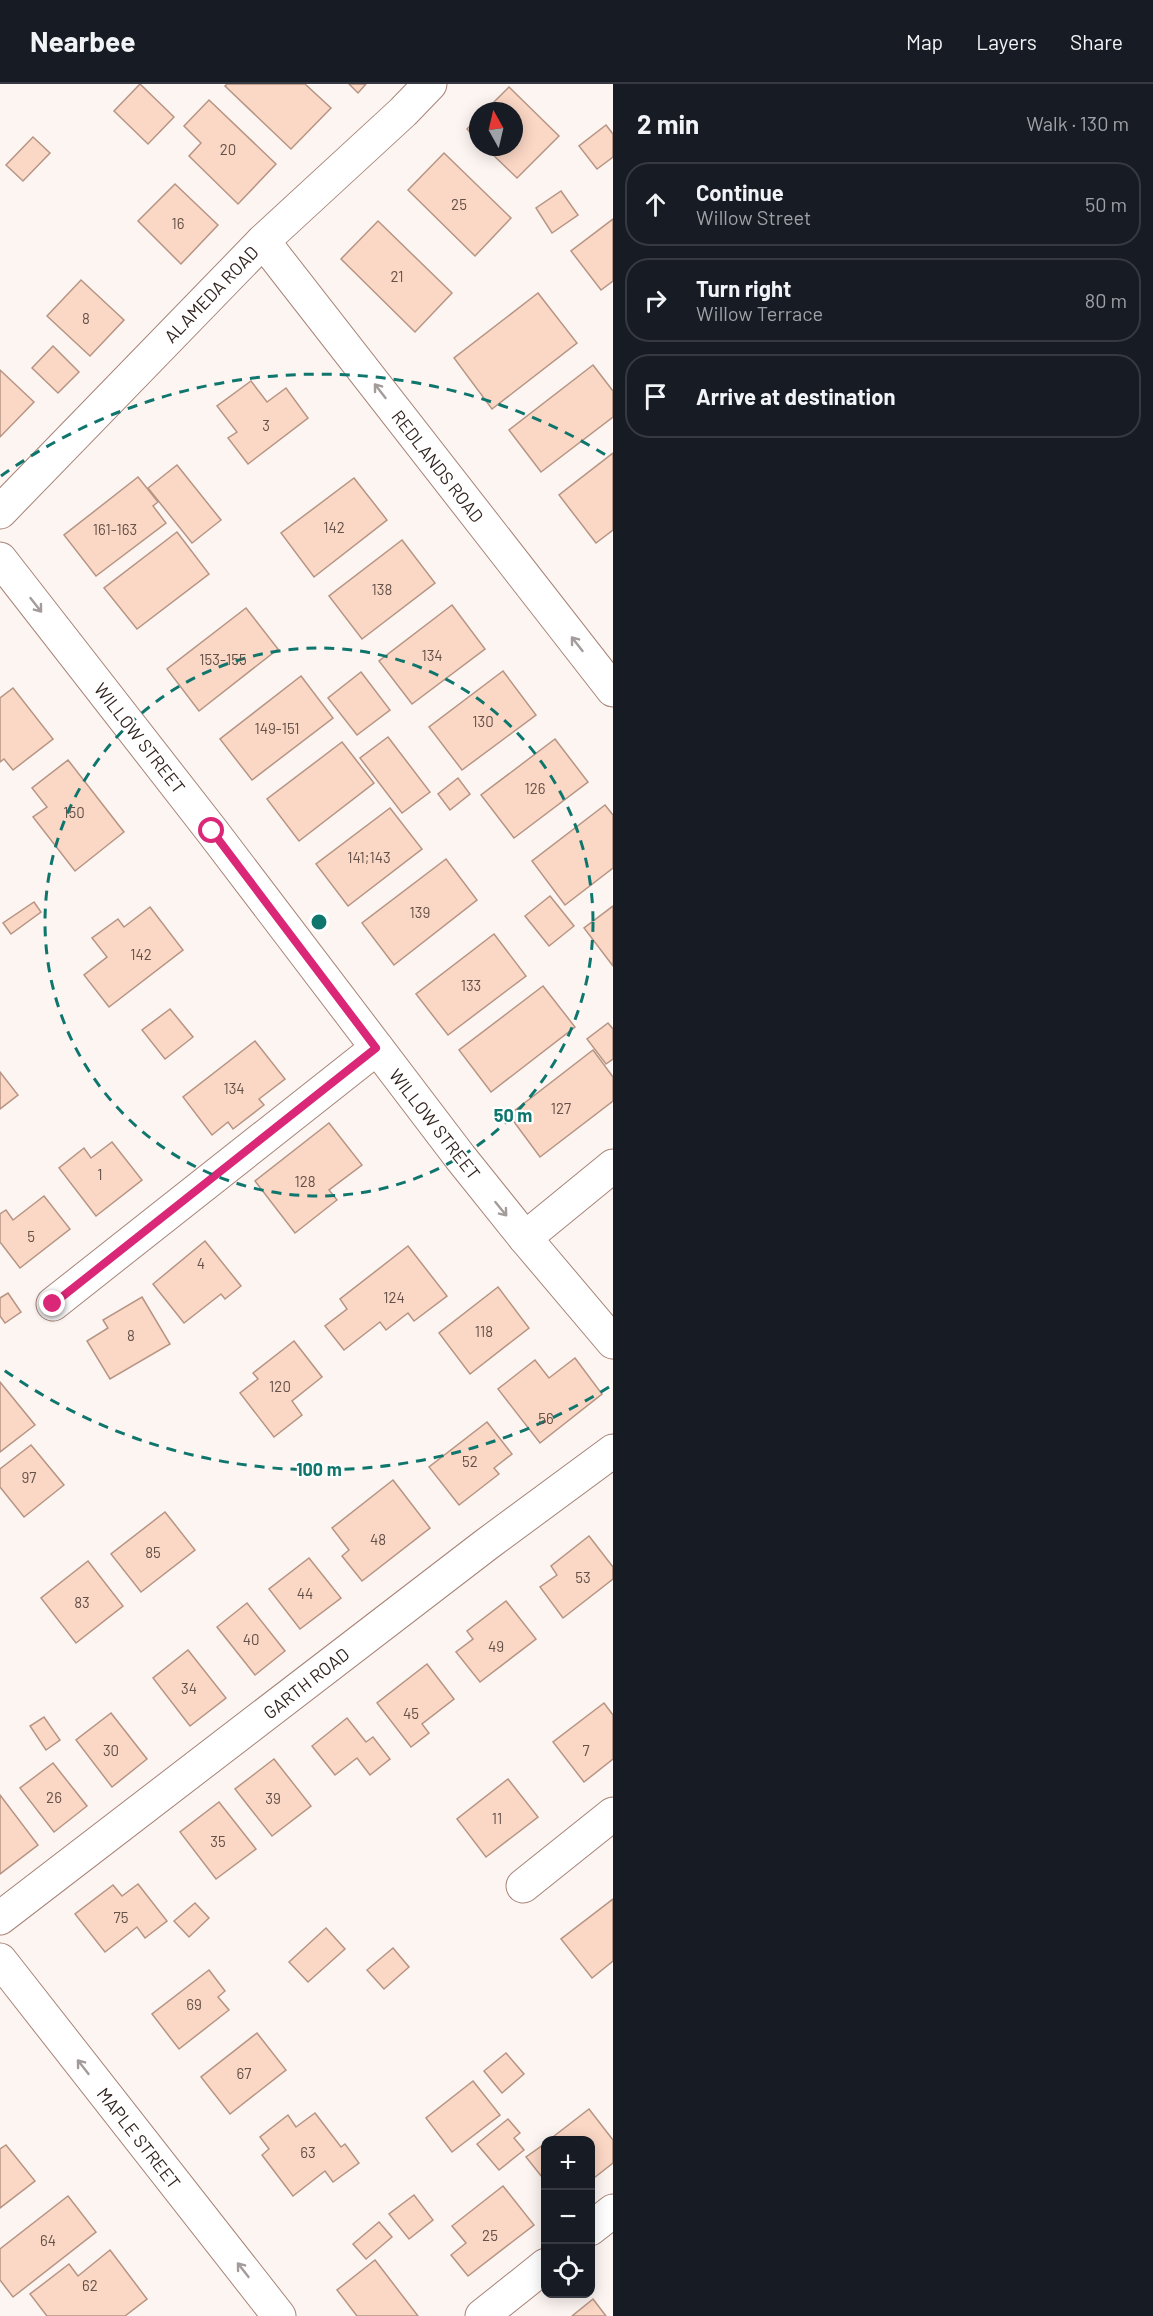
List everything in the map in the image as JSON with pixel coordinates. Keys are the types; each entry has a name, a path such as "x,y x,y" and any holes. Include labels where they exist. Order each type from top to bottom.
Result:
{"street":[{"name":"ALAMEDA ROAD","path":"0,512 263,241 403,112 430,84"},
{"name":"REDLANDS ROAD","path":"263,241 613,690"},
{"name":"WILLOW STREET","path":"0,559 212,831 376,1048 525,1238 613,1342"},
{"path":"53,1304 376,1048"},
{"path":"525,1238 613,1166"},
{"name":"GARTH ROAD","path":"0,1918 487,1544 613,1451"},
{"path":"523,1886 613,1815"},
{"name":"MAPLE STREET","path":"0,1960 270,2313"},
{"path":"595,2226 613,2211"},
{"path":"482,2316 541,2269"}],"building":[{"path":"140,84 174,117 148,144 114,111"},
{"path":"227,84 305,84 331,108 291,149 225,86"},
{"path":"349,84 366,84 358,93"},
{"path":"509,87 559,136 517,178 494,156 523,156 523,102 494,102"},
{"path":"209,100 276,164 238,204 189,156 201,143 184,126"},
{"path":"606,125 613,134 613,157 597,169 579,146"},
{"path":"33,137 50,153 23,181 6,165"},
{"path":"444,153 511,218 475,256 408,190"},
{"path":"175,184 218,225 181,264 138,221"},
{"path":"561,191 578,215 552,233 536,208"},
{"path":"613,219 613,281 601,290 571,251"},
{"path":"378,221 452,293 415,332 341,259"},
{"path":"81,280 124,320 90,356 47,316"},
{"path":"538,293 577,343 492,409 454,358"},
{"path":"53,346 79,372 58,393 32,368"},
{"path":"593,365 613,391 613,417 541,472 509,430"},
{"path":"0,370 34,402 0,437"},
{"path":"251,381 267,402 286,388 308,418 248,464 228,438 237,432 217,406"},
{"path":"613,453 613,530 596,543 559,495"},
{"path":"177,465 221,520 192,543 148,488"},
{"path":"138,477 158,502 153,506 166,523 96,576 64,535"},
{"path":"354,478 387,520 314,577 281,533"},
{"path":"177,532 209,574 137,629 104,588"},
{"path":"402,540 435,583 362,639 329,596"},
{"path":"452,605 485,649 412,704 379,661"},
{"path":"246,608 278,649 199,711 167,669"},
{"path":"503,671 536,715 462,770 429,727"},
{"path":"361,672 390,710 357,735 328,698"},
{"path":"301,676 333,718 252,780 220,739"},
{"path":"13,688 53,739 13,770 4,759 0,762 0,698"},
{"path":"388,737 430,792 402,813 360,758"},
{"path":"555,739 588,782 514,838 481,795"},
{"path":"342,742 374,783 299,841 267,799"},
{"path":"68,760 124,832 75,871 33,817 47,807 32,788"},
{"path":"458,778 470,794 450,810 438,794"},
{"path":"605,805 613,815 613,868 565,905 532,861"},
{"path":"390,808 422,849 348,906 316,864"},
{"path":"446,859 477,900 394,965 362,923"},
{"path":"550,896 574,926 549,946 525,916"},
{"path":"34,902 41,912 11,934 3,923"},
{"path":"613,906 613,966 584,928"},
{"path":"150,907 183,950 109,1007 84,975 107,957 92,938 118,919 124,927"},
{"path":"494,934 526,976 448,1035 416,994"},
{"path":"543,986 575,1027 491,1092 459,1050"},
{"path":"170,1009 193,1037 165,1059 142,1030"},
{"path":"608,1023 613,1029 613,1059 606,1064 587,1039"},
{"path":"255,1041 285,1079 259,1099 264,1105 233,1129 228,1122 212,1135 183,1097"},
{"path":"593,1050 613,1077 613,1101 540,1157 509,1115"},
{"path":"0,1072 18,1095 0,1109"},
{"path":"329,1123 362,1165 329,1190 337,1200 295,1233 255,1181"},
{"path":"112,1142 142,1180 96,1216 59,1168 84,1148 91,1158"},
{"path":"44,1196 70,1229 20,1268 0,1242 0,1214 6,1210 13,1220"},
{"path":"205,1241 241,1286 225,1299 221,1294 184,1323 153,1284"},
{"path":"408,1246 447,1296 414,1321 408,1313 386,1330 380,1322 344,1350 325,1326 347,1309 340,1299"},
{"path":"498,1287 529,1328 470,1374 439,1333"},
{"path":"8,1293 21,1312 5,1323 0,1316 0,1298"},
{"path":"142,1297 170,1344 110,1379 87,1341 108,1328 103,1320"},
{"path":"294,1341 322,1377 292,1401 302,1415 274,1437 240,1393 258,1379 253,1373"},
{"path":"575,1358 602,1394 540,1443 498,1389 535,1360 549,1378"},
{"path":"0,1382 35,1425 0,1452"},
{"path":"487,1422 512,1454 494,1468 499,1474 459,1505 429,1467"},
{"path":"31,1445 64,1485 24,1517 0,1487 0,1469"},
{"path":"393,1480 430,1528 362,1581 342,1556 349,1550 332,1528"},
{"path":"165,1512 195,1550 141,1592 111,1554"},
{"path":"589,1536 613,1567 613,1579 563,1618 540,1587 557,1575 551,1566"},
{"path":"309,1558 341,1598 300,1629 269,1589"},
{"path":"88,1561 123,1606 76,1643 41,1598"},
{"path":"506,1601 536,1639 480,1682 456,1652 473,1639 467,1631"},
{"path":"247,1603 285,1651 255,1675 217,1627"},
{"path":"188,1650 226,1698 190,1726 153,1678"},
{"path":"427,1664 454,1699 422,1724 429,1733 411,1747 377,1703"},
{"path":"604,1703 613,1715 613,1759 584,1782 553,1742"},
{"path":"111,1713 147,1759 112,1787 76,1740"},
{"path":"44,1717 60,1740 46,1750 30,1726"},
{"path":"347,1718 366,1742 373,1737 390,1759 370,1775 357,1758 335,1775 312,1746"},
{"path":"274,1759 311,1806 272,1836 235,1789"},
{"path":"53,1763 87,1806 54,1832 20,1788"},
{"path":"508,1779 538,1817 486,1857 457,1819"},
{"path":"0,1795 38,1845 0,1874"},
{"path":"219,1802 256,1849 216,1879 180,1832"},
{"path":"138,1884 167,1921 145,1938 137,1927 105,1952 75,1914 113,1885 122,1896"},
{"path":"613,1899 613,1961 592,1978 561,1939"},
{"path":"195,1903 209,1918 189,1937 174,1921"},
{"path":"326,1928 345,1949 308,1982 289,1962"},
{"path":"393,1948 409,1967 384,1989 367,1970"},
{"path":"209,1970 225,1991 218,1997 229,2010 179,2049 152,2014"},
{"path":"257,2033 286,2070 230,2114 201,2077"},
{"path":"506,2053 524,2074 502,2093 484,2071"},
{"path":"473,2081 500,2115 452,2152 426,2118"},
{"path":"589,2109 613,2140 613,2163 595,2177 595,2136 554,2136"},
{"path":"315,2113 341,2147 345,2144 359,2163 333,2182 325,2171 293,2196 262,2155 269,2149 260,2137 288,2115 296,2127"},
{"path":"508,2119 520,2133 514,2138 524,2150 499,2170 477,2144"},
{"path":"6,2145 35,2181 0,2208 0,2149"},
{"path":"541,2146 541,2176 526,2157"},
{"path":"503,2186 534,2225 468,2276 451,2255 466,2243 452,2226"},
{"path":"414,2195 433,2220 409,2239 389,2214"},
{"path":"68,2196 96,2232 13,2297 0,2280 0,2249"},
{"path":"379,2222 392,2237 366,2259 353,2244"},
{"path":"110,2250 147,2299 125,2316 47,2316 30,2294 69,2264 78,2276"},
{"path":"375,2260 418,2316 357,2316 337,2290"},
{"path":"593,2299 606,2316 572,2316"}],"route":[{"path":"53,1304 376,1048 212,831"}]}
